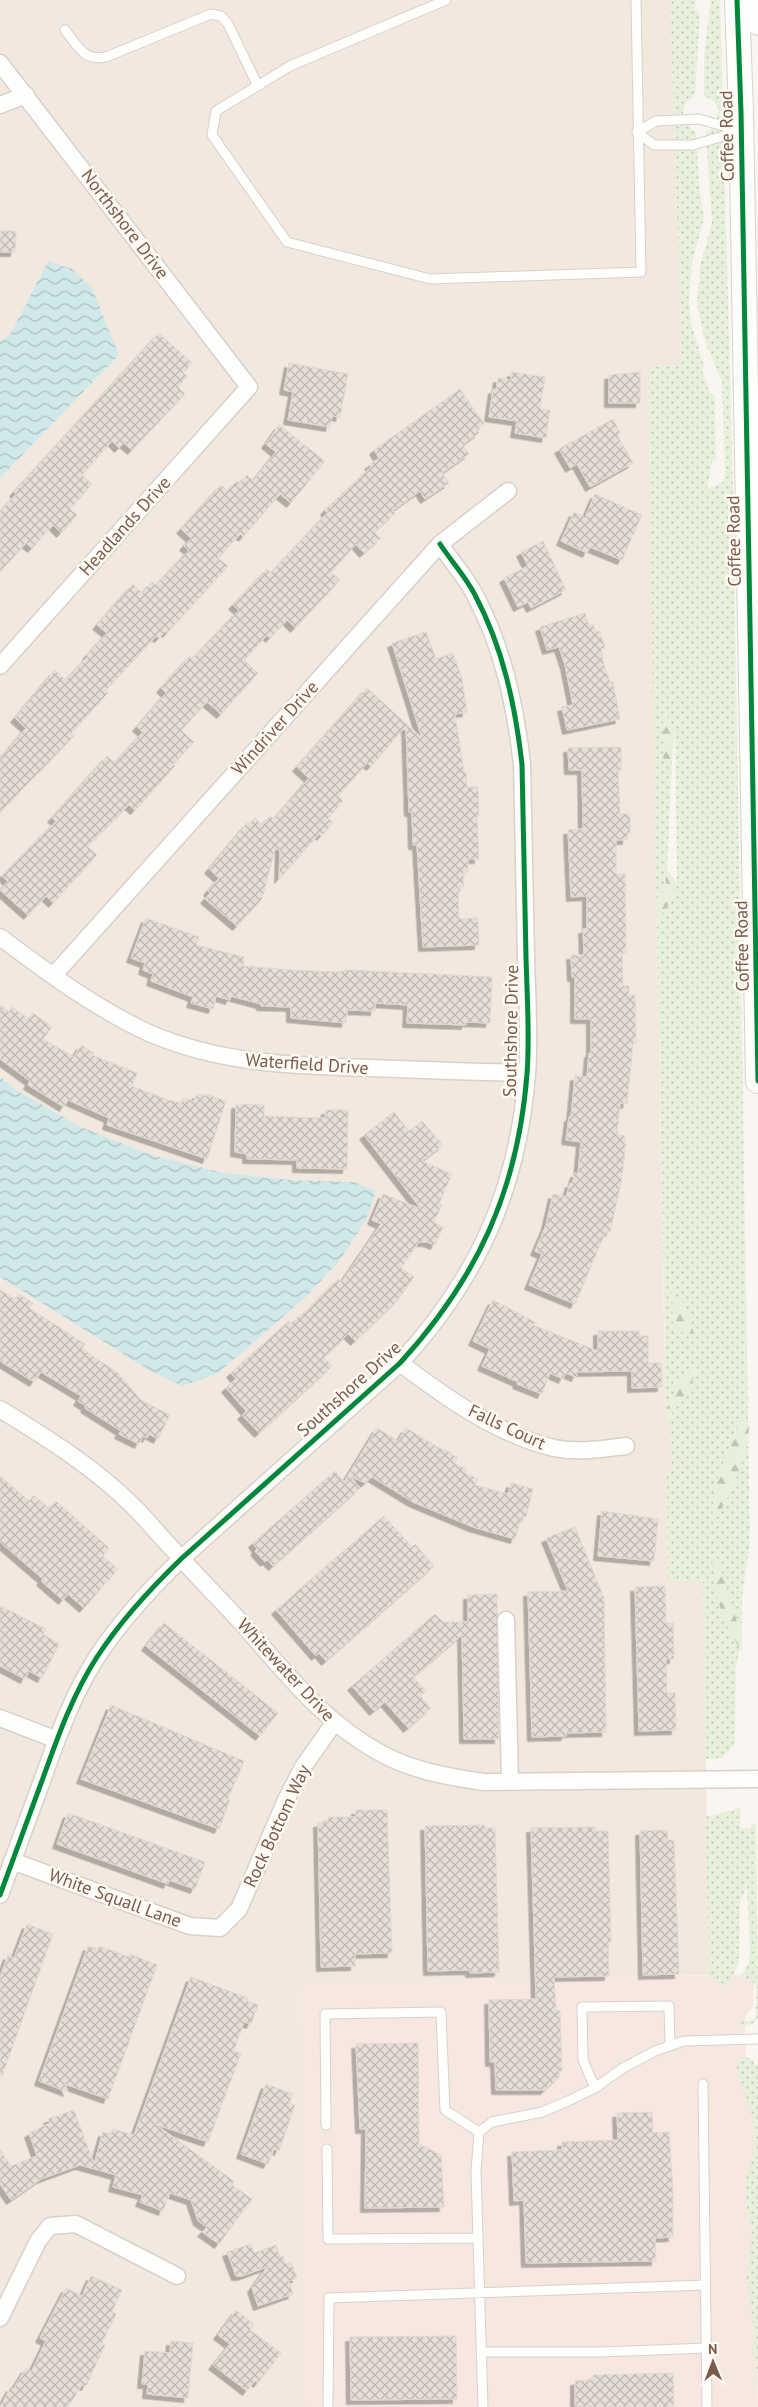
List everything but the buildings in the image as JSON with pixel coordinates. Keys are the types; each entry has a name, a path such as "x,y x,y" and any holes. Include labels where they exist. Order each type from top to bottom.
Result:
{"main road":[{"name":"Coffee Road","path":"737,0 750,138 758,1081"},
{"path":"757,0 758,23"}],"street":[{"name":"Northshore Drive","path":"0,63 249,387"},
{"path":"0,105 26,95"},
{"name":"Headlands Drive","path":"0,666 249,387"},
{"name":"Windriver Drive","path":"52,976 440,544 508,491"},
{"name":"Southshore Drive","path":"0,1895 57,1740 75,1698 97,1657 129,1613 153,1585 400,1363 426,1335 454,1298 477,1258 496,1217 509,1181 520,1136 527,1073 522,764 517,719 507,676 493,633 474,593 440,544"},
{"name":"Waterfield Drive","path":"0,937 52,976 110,1014 151,1033 194,1048 238,1059 283,1066 527,1073"},
{"name":"Falls Court","path":"400,1363 438,1391 477,1415 511,1432 554,1448 590,1451 626,1446"},
{"name":"Whitewater Drive","path":"0,1409 64,1449 101,1476 135,1507 181,1559 226,1605 310,1701 334,1723 383,1755 414,1768 447,1777 484,1782 758,1779"},
{"path":"506,1620 510,1781"},
{"path":"0,1718 57,1740"},
{"name":"Rock Bottom Way","path":"220,1928 239,1909 286,1800 303,1766 334,1723"},
{"name":"White Squall Lane","path":"12,1861 190,1926 220,1928"},
{"path":"0,2318 38,2241 50,2226 76,2224 177,2276"}],"lane":[{"path":"446,0 290,66 216,112 212,135 287,242 430,279 640,272 636,0"},
{"path":"66,30 86,56 95,59 106,57 211,14 221,16 228,24 258,86"},
{"path":"637,132 656,121 699,119 750,138"},
{"path":"637,132 654,145 693,145 750,138"},
{"path":"595,2088 583,2060 582,2007 669,2006 670,2046"},
{"path":"326,2125 324,2014 441,2012 445,2110 478,2132"},
{"path":"478,2132 492,2122 542,2112 595,2088 623,2068 684,2041 758,2039"},
{"path":"704,2084 707,2407"},
{"path":"478,2132 476,2171 483,2407"},
{"path":"327,2149 328,2239 478,2238"},
{"path":"328,2405 330,2298 706,2285"},
{"path":"481,2352 602,2352 706,2348"}],"shaded area":[{"path":"0,0 670,0 682,367 670,365 648,368 663,1282 666,1410 671,1423 672,1463 667,1477 668,1581 703,1581 709,1975 298,1983 305,2407 0,2407 0,1276 307,1296 340,1260 366,1220 354,1182 291,1180 219,1172 149,1154 81,1127 18,1091 0,1077 0,478 119,355 48,261 11,333 0,341"},
{"path":"754,1975 753,2007 745,2017 746,2064 754,2073 758,2407 305,2407 298,1982"}],"green space":[{"path":"670,0 696,0 695,9 700,13 695,96 685,104 683,115 685,124 696,132 699,183 704,219 692,261 689,300 691,323 704,366 702,370 710,393 715,395 716,460 712,461 707,489 723,482 725,474 722,381 705,341 697,304 700,265 712,223 706,132 717,124 718,108 714,101 704,96 704,56 710,6 712,0 720,0 733,488 750,1543 742,1596 742,1638 736,1666 735,1744 722,1758 705,1759 703,1581 668,1581 667,1476 672,1463 669,1417 690,1388 697,1369 674,1395 666,1410 657,920 671,902 677,883 675,730 664,712 668,759 672,762 666,888 656,900 648,368 670,365 682,367"},
{"path":"663,711 675,730 672,762 663,758"},
{"path":"665,867 677,883 671,902 657,920 656,900 666,888"},
{"path":"672,1288 688,1310 694,1337 673,1329"},
{"path":"697,1367 690,1388 669,1417 666,1410 674,1395 673,1381"},
{"path":"740,1418 749,1425 746,1450 737,1476 713,1524 714,1494 717,1481"},
{"path":"717,1556 742,1638 742,1653 724,1620 716,1593 712,1558"},
{"path":"738,1808 741,1810 740,1828 751,1829 751,1824 756,1824 758,2017 752,2024 740,2026 737,2022 752,2021 756,2016 756,1986 750,1979 739,1980 749,1963 747,1885 740,1902 739,1962 728,1986 709,1977 706,1836 706,1816"},
{"path":"740,2057 749,2058 758,2066 758,2375 753,2351 754,2331 747,2278 752,2232 747,2208 746,2177 754,2151 754,2135 753,2119 736,2064"}],"water":[{"path":"48,261 72,269 92,288 119,355 0,478 0,341 11,333"},
{"path":"0,1077 18,1091 81,1127 149,1154 219,1172 291,1180 354,1182 376,1191 366,1220 340,1260 307,1296 217,1374 182,1386 147,1369 0,1277"}],"cycle path":[{"path":"737,0 741,112 758,1081"},
{"path":"0,1895 67,1716 88,1671 106,1643 136,1605 181,1559 400,1363 427,1331 472,1265 489,1230 503,1194 514,1156 522,1116 528,1060 522,764 516,720 506,677 493,635 471,588 440,544"}]}
